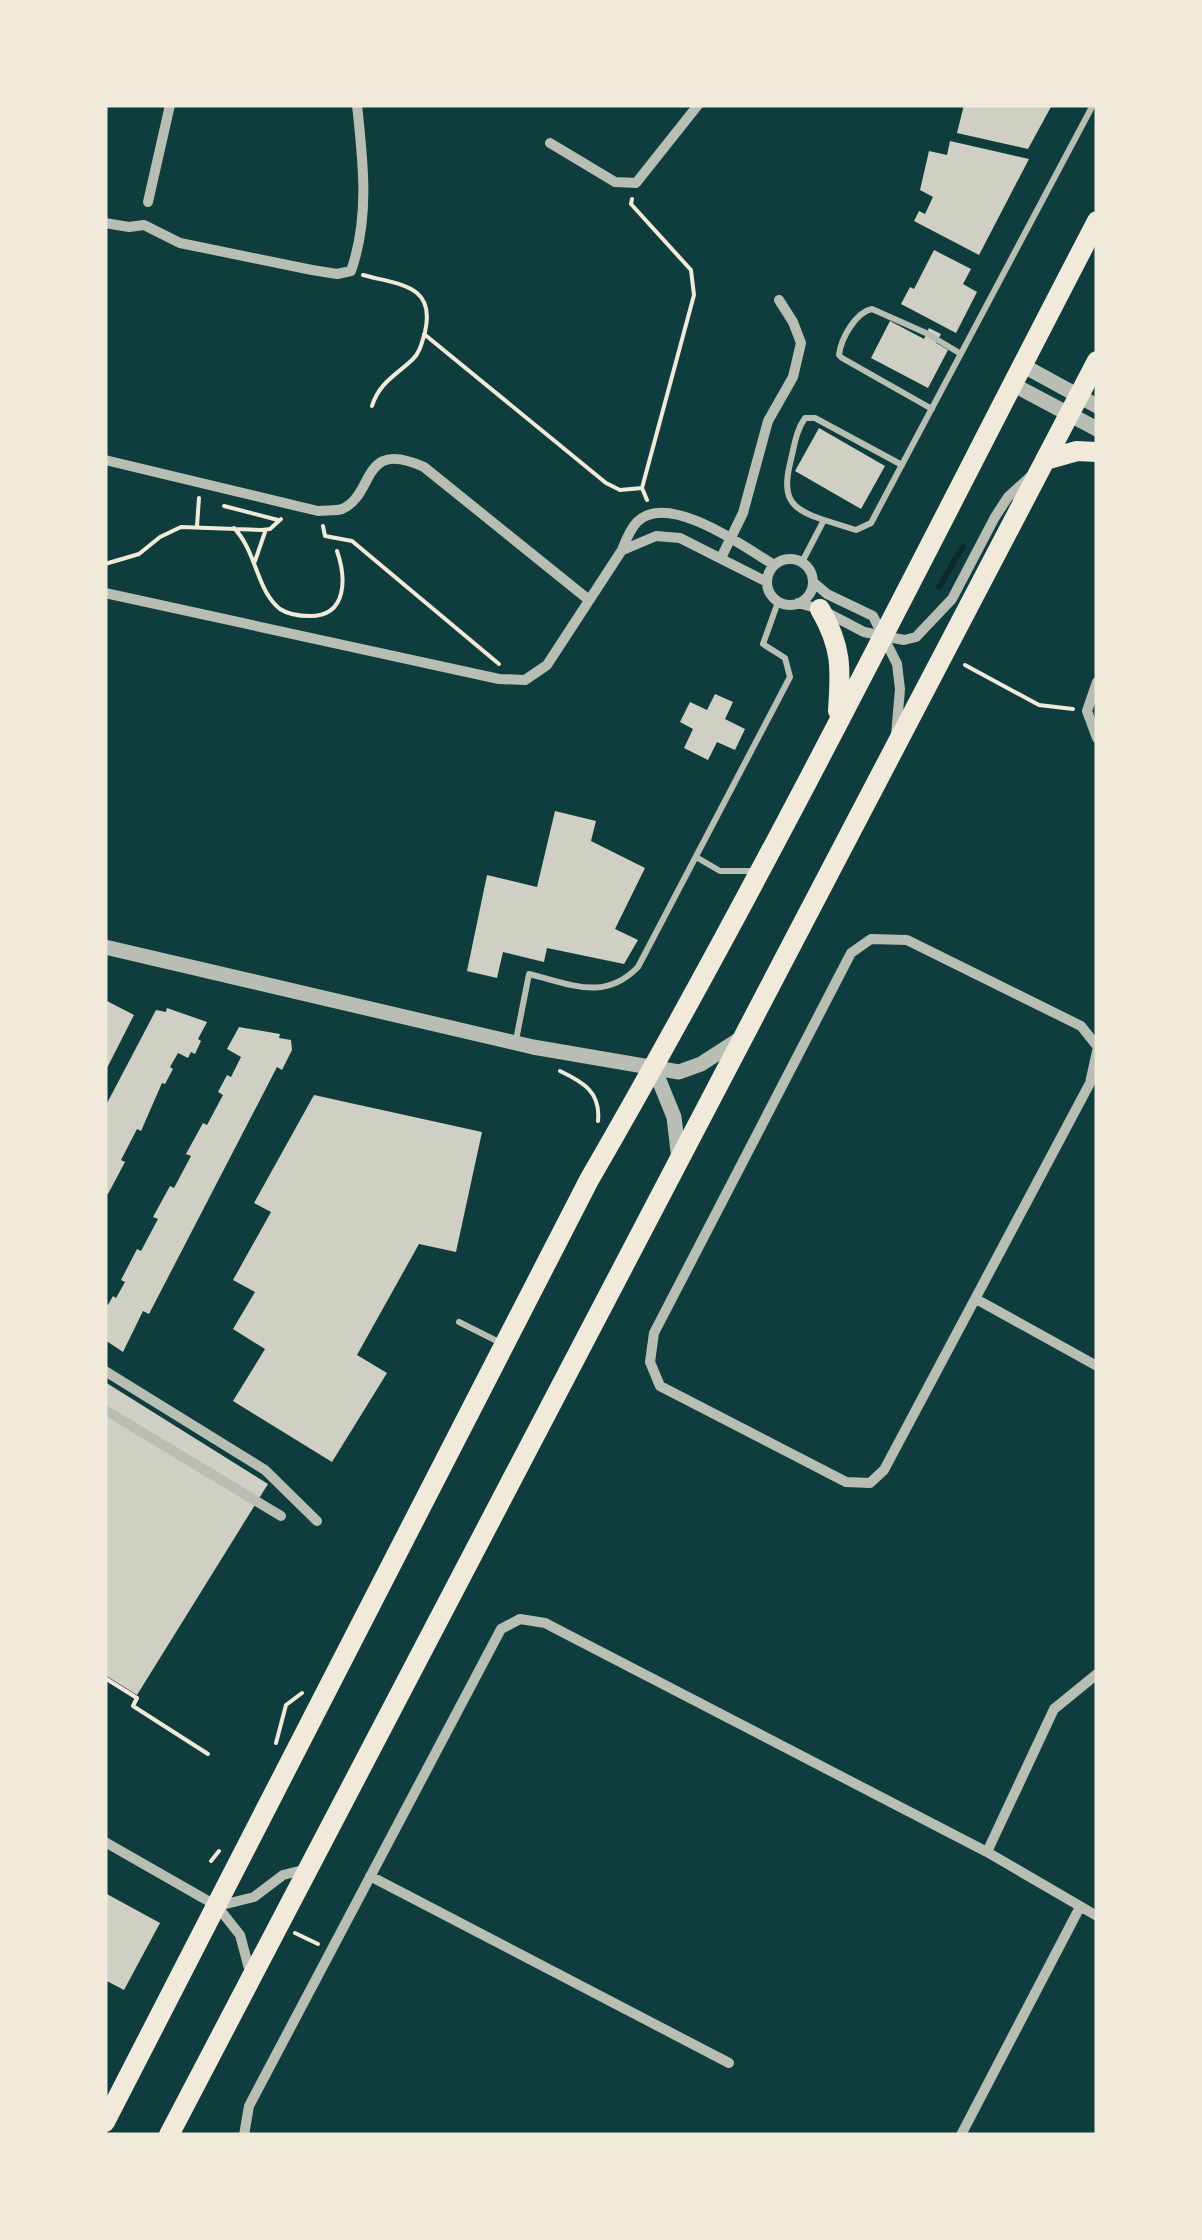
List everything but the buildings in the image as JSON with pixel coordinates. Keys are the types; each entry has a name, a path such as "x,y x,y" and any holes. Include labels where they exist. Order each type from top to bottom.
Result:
{"highway":[{"path":"105,2122 111,2094 217,1906 589,1180 654,1068 838,723 1097,221"},
{"path":"168,2135 1068,414 1088,400 1097,361"},
{"path":"1045,460 1077,451 1097,452"},
{"path":"820,609 840,655 838,723"}],"street":[{"path":"148,202 170,105"},
{"path":"105,224 144,225 180,242 234,254 338,274 351,271 360,245 365,178 357,105"},
{"path":"550,143 615,182 636,183 698,105"},
{"path":"721,558 743,513 768,421 793,377 801,343 794,322 779,300"},
{"path":"1022,365 1088,400"},
{"path":"1012,384 1097,429"},
{"path":"105,460 318,511 342,510 358,496 366,476 380,463 404,458 439,478 589,600"},
{"path":"798,604 810,593 812,574 802,562 789,558 774,564 766,582 778,602 820,609 864,632 910,640 934,622 952,599 1003,504 1045,460"},
{"path":"105,593 499,679 525,680 547,665 638,520 660,512 687,517 774,564"},
{"path":"622,550 642,540 680,538 766,582"},
{"path":"813,582 827,594 874,616 897,664 900,689 896,733 875,787"},
{"path":"1097,682 1087,710 1097,738"},
{"path":"871,939 907,940 1081,1026 1097,1049 1090,1083 884,1470 870,1483 846,1482 660,1386 650,1362 654,1334 851,953 871,939"},
{"path":"105,947 516,1042 679,1072 701,1064 744,1036"},
{"path":"654,1068 674,1118 678,1160"},
{"path":"976,1299 1097,1366"},
{"path":"105,1372 264,1470 317,1520"},
{"path":"105,1410 281,1516"},
{"path":"244,2135 249,2106 501,1629 520,1619 545,1623 986,1852 1097,1916"},
{"path":"986,1852 1054,1709 1097,1674"},
{"path":"105,1842 217,1906 240,1935 251,1978"},
{"path":"217,1906 254,1897 283,1876 309,1868"},
{"path":"370,1876 729,2062"},
{"path":"961,2135 1080,1906"}],"lane":[{"path":"902,465 815,418 806,418 799,426 786,479 788,498 800,512 856,530 870,523 902,465 932,409 1093,105"},
{"path":"144,225 148,202"},
{"path":"932,409 842,358 840,346 858,316 872,308 961,354"},
{"path":"802,562 824,520"},
{"path":"516,1042 529,974 599,990 624,982 638,967 790,677 785,658 763,644 778,602"},
{"path":"696,857 720,871 758,871"},
{"path":"458,1322 505,1345"}],"path":[{"path":"636,183 631,204 691,270 694,295 642,488 649,507"},
{"path":"351,271 412,288 425,300 429,315 414,358 385,382 372,406"},
{"path":"424,334 606,484 620,490 642,488"},
{"path":"185,494 237,512 279,520"},
{"path":"197,526 201,498"},
{"path":"255,561 266,530 290,516"},
{"path":"322,524 325,536 352,542 508,670"},
{"path":"105,564 139,554 181,527 266,530"},
{"path":"234,528 244,538 262,585 276,606 288,613 320,616 332,610 342,596 345,577 336,552"},
{"path":"965,665 1039,705 1087,710"},
{"path":"556,1069 577,1079 596,1096 596,1128"},
{"path":"105,1678 137,1698 133,1706 208,1754"},
{"path":"211,1862 219,1851"},
{"path":"291,1931 331,1951"}],"waterway":[{"path":"939,587 963,547"}]}
